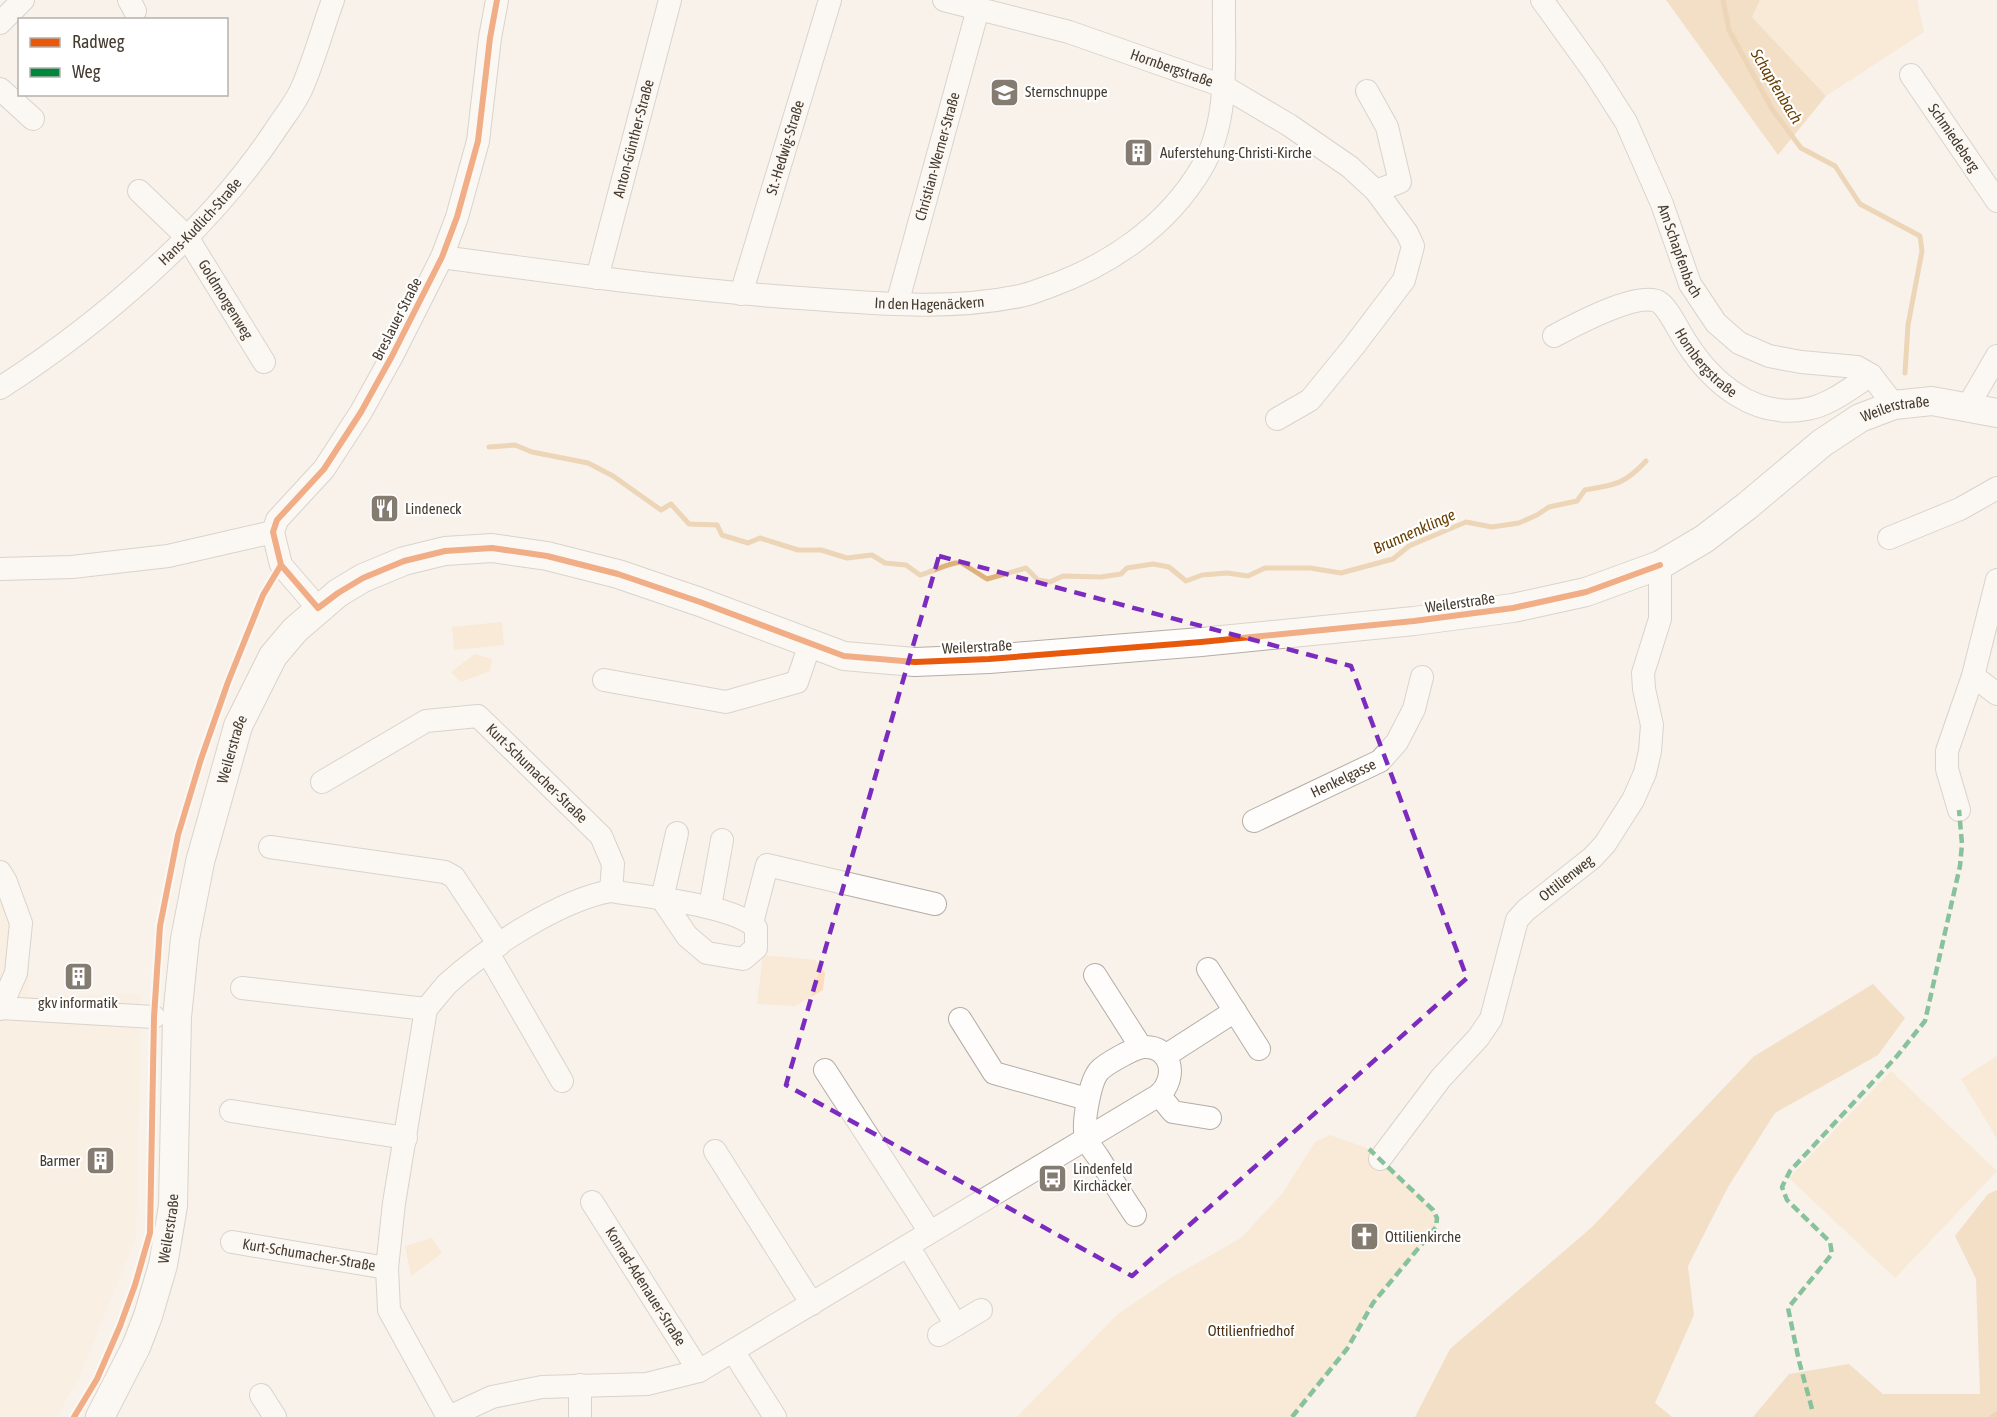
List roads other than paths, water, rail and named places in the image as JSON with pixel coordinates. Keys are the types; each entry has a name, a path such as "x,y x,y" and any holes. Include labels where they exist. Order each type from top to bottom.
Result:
{"main road":[{"name":"Weilerstraße","path":"100,1417 136,1347 163,1265 173,1206 177,1017 185,939 200,862 238,726 273,656 318,608 363,578 404,561 445,551 492,548 547,556 618,574 844,656 915,662 989,659 1201,642 1414,621 1513,608 1586,592 1660,565 1704,539 1822,443 1860,418 1894,405 1932,401 1997,413"}],"street":[{"path":"0,23 23,0"},
{"name":"Hans-Kudlich-Straße","path":"0,388 58,348 120,298 187,237 223,199 260,153 300,91 333,0"},
{"name":"Breslauer Straße","path":"273,532 277,520 324,469 361,412 442,257 458,217 478,141 490,38 497,0"},
{"name":"Anton-Günther-Straße","path":"597,278 670,0"},
{"name":"St.-Hedwig-Straße","path":"741,294 830,0"},
{"name":"Hornbergstraße","path":"944,0 1069,32 1223,86 1289,125 1350,167 1376,191 1407,233 1413,246 1404,280 1310,400 1277,420"},
{"name":"In den Hagenäckern","path":"442,257 597,278 741,294 897,304 956,304 1022,296 1079,276 1137,241 1173,208 1202,168 1217,132 1223,86 1224,0"},
{"name":"Am Schapfenbach","path":"1542,0 1588,63 1626,122 1662,204 1690,284 1716,323 1739,342 1769,356 1800,362 1857,367 1871,375"},
{"name":"Christian-Werner-Straße","path":"897,304 978,9"},
{"name":"Schmiedeberg","path":"1911,75 1997,201"},
{"path":"0,89 33,119"},
{"path":"1367,91 1387,127 1400,182 1376,191"},
{"name":"Goldmorgenweg","path":"139,191 187,237 264,362"},
{"name":"Hornbergstraße","path":"1554,336 1617,307 1637,301 1656,301 1665,307 1696,358 1717,381 1741,398 1758,405 1785,410 1808,409 1835,398 1871,375"},
{"path":"1968,406 1997,357"},
{"path":"1871,375 1894,405"},
{"path":"1890,538 1960,509 1997,488"},
{"path":"3,572 168,556 273,532 281,565 318,608"},
{"name":"Ottilienweg","path":"1380,1159 1441,1078 1479,1038 1491,1019 1517,920 1526,910 1592,858 1605,844 1633,800 1645,773 1650,751 1652,725 1643,673 1660,619 1660,565"},
{"path":"1959,810 1947,769 1947,751 1990,635 1997,580"},
{"path":"604,680 726,702 797,682 810,644"},
{"path":"1973,676 1997,694"},
{"name":"Henkelgasse","path":"1254,821 1380,761 1397,742 1414,709 1422,677"},
{"name":"Kurt-Schumacher-Straße","path":"321,782 426,721 478,716 601,836 613,864 610,891"},
{"path":"242,988 426,1009 447,985 493,949 533,923 574,902 610,891 662,900 710,907 752,922 756,928 756,948 743,959 707,953 687,936 662,900 676,833"},
{"path":"710,907 722,840"},
{"path":"270,846 445,872 454,877 562,1081"},
{"path":"752,922 767,865 935,904"},
{"path":"0,872 21,923 16,973 0,1008 154,1017"},
{"path":"1208,969 1259,1049"},
{"path":"1095,975 1140,1047"},
{"name":"Kurt-Schumacher-Straße","path":"426,1009 394,1203 387,1268 389,1311 448,1417"},
{"path":"1165,1056 1235,1011"},
{"path":"960,1018 994,1073 1087,1099"},
{"path":"448,1417 492,1397 542,1387 647,1384 699,1371 1086,1138 1159,1095 1170,1081 1169,1063 1158,1050 1149,1047 1140,1047 1098,1072 1087,1099 1086,1138 1135,1215"},
{"path":"825,1070 930,1232"},
{"path":"1159,1095 1173,1112 1210,1118"},
{"path":"231,1111 406,1138"},
{"path":"715,1151 812,1304"},
{"name":"Konrad-Adenauer-Straße","path":"592,1202 699,1371"},
{"name":"Kurt-Schumacher-Straße","path":"232,1242 387,1268"},
{"path":"908,1246 947,1330 981,1311"},
{"path":"733,1351 775,1417"},
{"path":"580,1385 580,1417"},
{"path":"261,1395 275,1417"}],"waterway":[{"name":"Schapfenbach","path":"1723,0 1729,30 1772,109 1801,148 1835,166 1860,204 1920,236 1922,251 1908,325 1905,373"},
{"name":"Brunnenklinge","path":"489,447 515,445 532,452 588,463 613,476 661,510 671,504 689,524 717,525 722,535 748,543 760,538 798,550 821,550 847,558 872,555 885,563 906,565 920,575 960,562 987,579 1026,568 1038,580 1050,582 1063,576 1101,577 1121,574 1127,568 1153,564 1169,567 1186,581 1202,575 1227,573 1248,576 1265,568 1310,568 1341,573 1393,559 1409,546 1466,522 1492,527 1519,523 1549,507 1577,501 1585,490 1619,482 1632,475 1646,461"},
{"path":"1992,1417 1997,1414"}],"place":[{"name":"Sternschnuppe","path":"1004,92"},
{"name":"Auferstehung-Christi-Kirche","path":"1139,153"},
{"name":"Lindeneck","path":"384,509"},
{"name":"gkv informatik","path":"78,976"},
{"name":"Barmer","path":"101,1161"},
{"name":"Lindenfeld Kirchäcker","path":"1052,1178"},
{"name":"Ottilienkirche","path":"1364,1237"}],"park label":[{"name":"Ottilienfriedhof","path":"1251,1331"}]}
